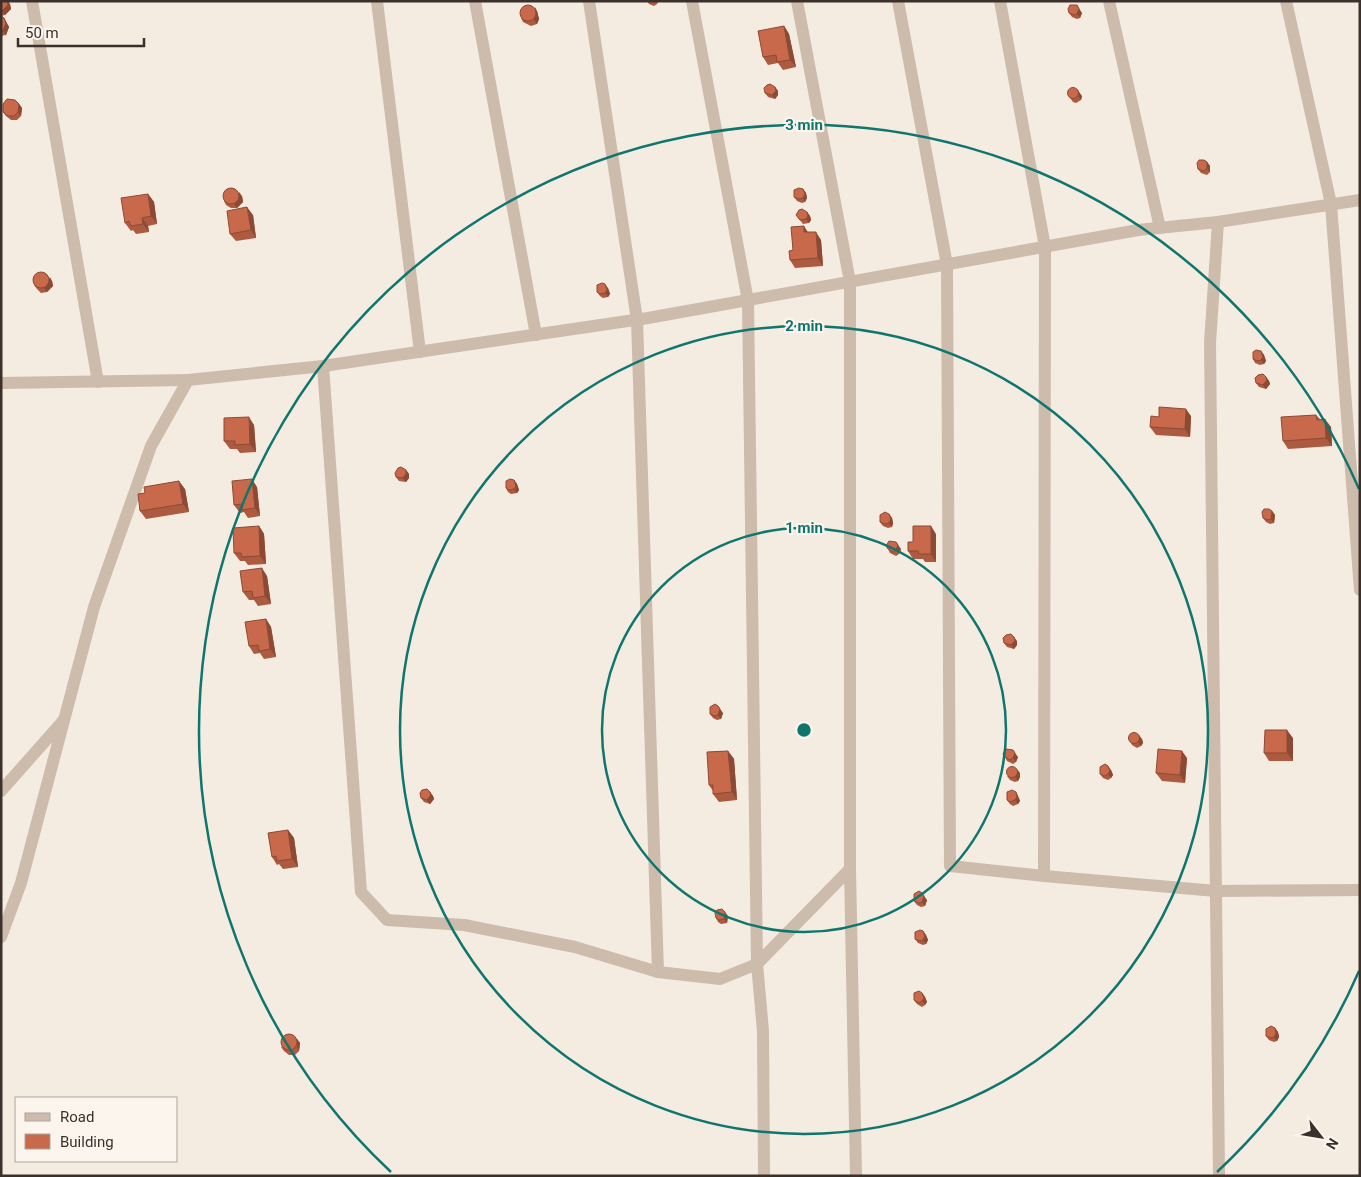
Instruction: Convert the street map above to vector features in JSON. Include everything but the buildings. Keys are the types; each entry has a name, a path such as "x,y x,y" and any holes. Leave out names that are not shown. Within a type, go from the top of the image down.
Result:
{"street":[{"path":"32,1 98,382"},
{"path":"377,1 420,352"},
{"path":"475,1 536,335"},
{"path":"590,1 637,320 658,972"},
{"path":"692,1 748,300 756,964 763,1030 764,1176"},
{"path":"798,1 850,282 850,869 856,1176"},
{"path":"898,1 947,265 950,866 1216,891 1360,890"},
{"path":"1000,1 1045,247 1044,876"},
{"path":"1109,1 1160,228"},
{"path":"1286,1 1331,204 1360,590"},
{"path":"1,383 188,380 323,366 637,320 1045,247 1160,228 1218,222 1360,200"},
{"path":"1218,222 1210,343 1220,1176"},
{"path":"323,366 361,892 388,920 464,925 575,948 658,972 720,979 756,964 850,869"},
{"path":"1,937 21,882 94,607 151,446 188,380"},
{"path":"1,791 65,719"}]}
